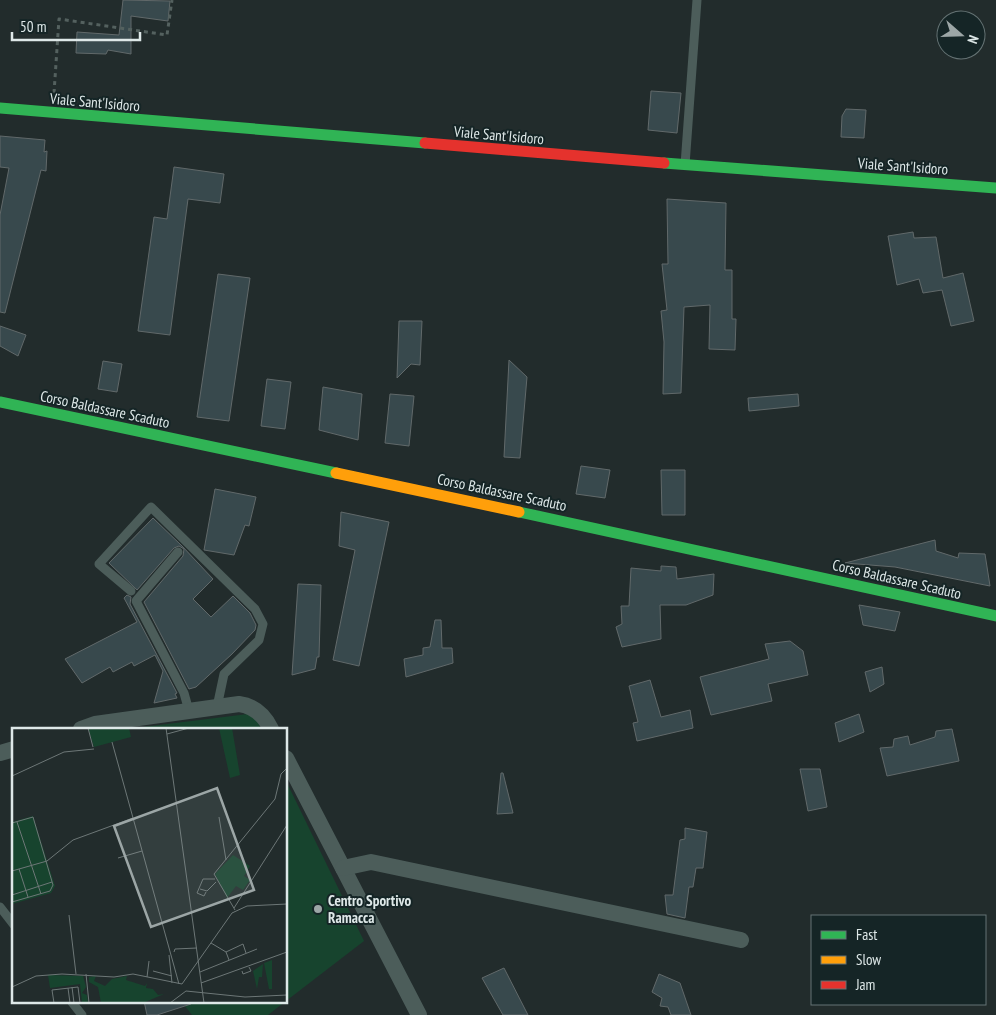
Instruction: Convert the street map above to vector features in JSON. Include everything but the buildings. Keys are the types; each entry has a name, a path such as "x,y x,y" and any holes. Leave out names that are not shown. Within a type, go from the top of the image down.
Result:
{"street":[{"name":"Viale Sant'Isidoro","path":"0,108 685,166 996,188"},
{"name":"Corso Baldassare Scaduto","path":"0,402 629,534 996,616"},
{"path":"84,728 95,724 239,704 249,705 261,714 270,728"},
{"path":"288,762 419,1015"},
{"path":"343,868 371,862 741,940"}],"lane":[{"path":"685,166 697,0"},
{"path":"130,587 100,564 151,506 255,609 263,624 259,640 224,674 217,707"},
{"path":"178,552 136,601 184,693 189,711"},
{"path":"0,907 12,922"},
{"path":"72,1002 82,1015"}],"path":[{"path":"53,113 59,19 167,35 172,0"}],"green space":[{"path":"248,714 257,720 261,728 135,728"},
{"name":"Centro Sportivo Ramacca","path":"288,785 364,941 288,999"},
{"path":"182,1002 285,1002 268,1015 192,1015"}],"traffic: fast":[{"path":"0,108 425,143"},
{"path":"664,163 996,188"},
{"path":"0,402 336,473"},
{"path":"519,512 996,616"}],"traffic: slow":[{"path":"336,473 519,512"}],"traffic: jam":[{"path":"425,143 664,163"}],"place":[{"name":"Centro Sportivo Ramacca","path":"318,909"}]}
